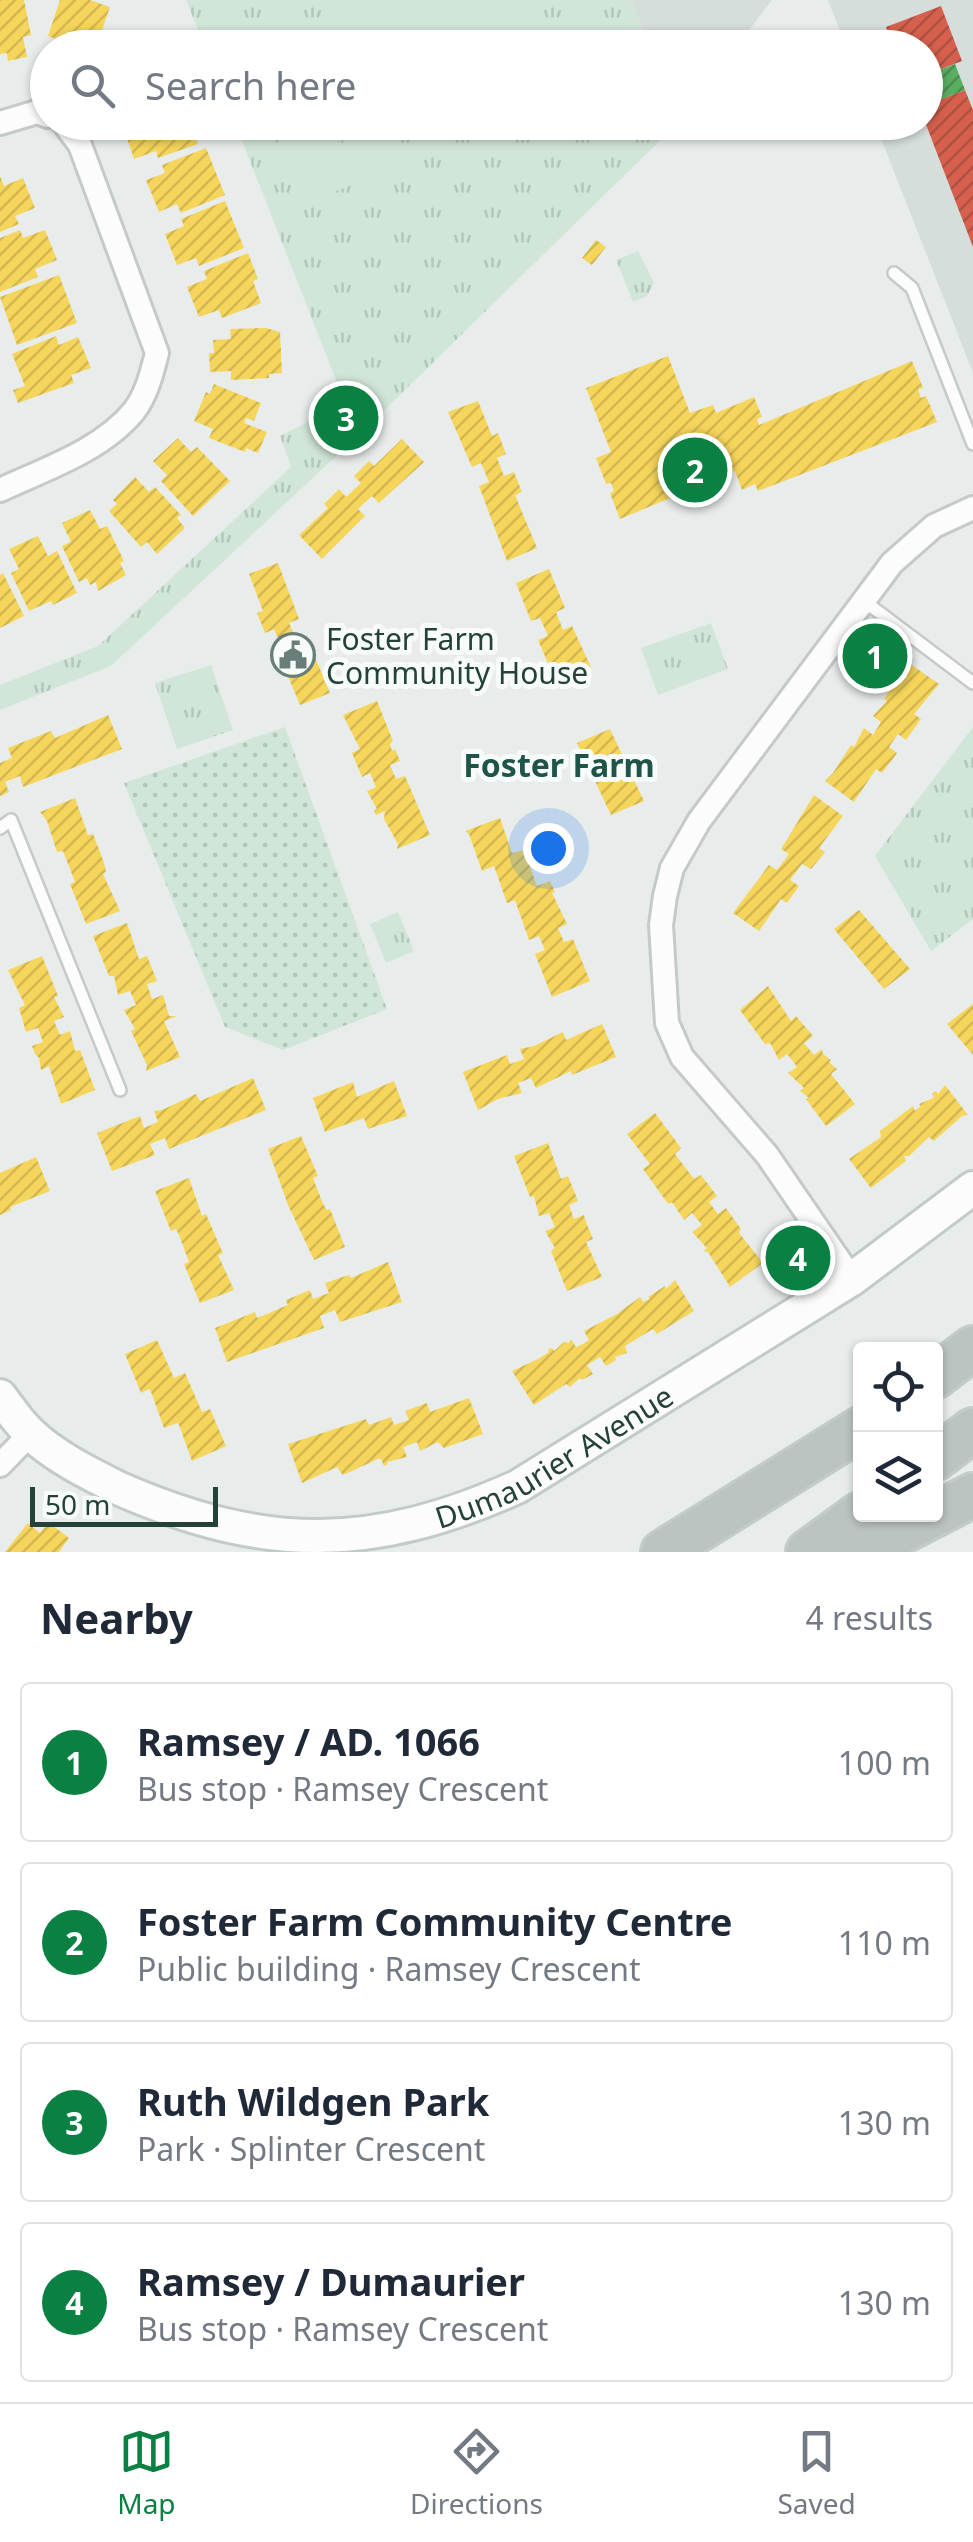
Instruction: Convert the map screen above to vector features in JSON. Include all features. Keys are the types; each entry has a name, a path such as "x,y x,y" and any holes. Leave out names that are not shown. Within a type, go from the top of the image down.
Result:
{"highway":[{"path":"943,1453 973,1430"},
{"path":"663,1552 855,1432"},
{"path":"863,1552 973,1495"},
{"path":"808,1552 853,1519"}],"street":[{"path":"0,123 30,114"},
{"path":"0,490 103,438 135,410 151,380 157,352 77,140"},
{"path":"852,1280 767,1155 682,1057 667,1023 660,925 672,868 699,820 892,564 934,526 973,508"},
{"name":"Dumaurier Avenue","path":"0,1396 30,1434 86,1472 160,1510 213,1529 274,1540 330,1540 391,1532 458,1513 517,1486 852,1280 973,1188"},
{"path":"0,1465 30,1434"}],"lane":[{"path":"894,272 912,288 973,444"},
{"path":"864,602 973,683"},
{"path":"0,828 11,820 120,1090"}],"shaded area":[{"path":"631,0 772,0 749,30 642,30"},
{"path":"828,0 973,0 973,373 882,140 943,140 943,30 839,30"}],"green space":[{"path":"186,0 631,0 642,30 198,30"},
{"path":"343,0 533,0 544,30 368,30"},
{"path":"242,140 661,140 360,434 111,666 0,710 0,685 98,646 291,467 280,436 345,403"},
{"path":"278,140 338,140 355,184 303,204"},
{"path":"343,140 400,140 409,162 360,182"},
{"path":"638,251 654,283 647,296 633,302 616,260"},
{"path":"711,623 728,669 658,695 641,648"},
{"path":"211,665 233,730 177,749 155,683"},
{"path":"285,727 387,1009 283,1050 225,1027 124,783"},
{"path":"973,727 973,919 931,951 875,856"},
{"path":"398,912 414,951 386,963 370,924"}],"building: Homes":[{"path":"0,0 24,0 30,30 30,35 23,37 27,57 8,61 7,53 0,54"},
{"path":"60,0 90,0 110,7 102,30 50,30"},
{"path":"128,140 197,140 198,144 158,158 156,151 134,159"},
{"path":"206,148 225,195 181,213 177,204 159,212 146,180 165,173 162,165"},
{"path":"0,176 4,186 23,178 35,208 15,216 19,224 0,232"},
{"path":"225,201 244,248 199,266 196,258 177,265 165,234 184,226 181,219"},
{"path":"20,230 23,238 45,230 57,260 35,269 38,277 0,292 0,238"},
{"path":"596,240 606,247 592,265 582,258"},
{"path":"248,253 258,279 253,281 261,303 222,318 219,310 199,317 187,287 207,279 204,271"},
{"path":"59,275 77,323 17,345 0,297"},
{"path":"266,328 280,332 282,373 269,374 269,378 231,380 231,371 210,372 213,340 231,339 230,329"},
{"path":"56,336 59,345 78,337 91,368 71,375 74,383 18,403 13,390 25,386 12,354"},
{"path":"668,356 690,413 713,405 716,413 754,397 762,417 757,419 759,425 912,361 923,388 918,389 921,398 926,396 937,422 758,491 755,484 742,490 735,471 620,519 610,493 614,491 611,483 606,484 596,458 611,452 586,388"},
{"path":"214,384 261,403 254,421 246,418 244,423 267,432 258,453 209,438 213,429 194,421 206,392 210,394"},
{"path":"478,401 492,436 498,433 506,454 497,458 504,476 514,472 522,492 515,495 537,548 507,561 479,486 489,482 481,463 472,467 448,412"},
{"path":"178,438 191,452 197,447 230,481 193,516 161,481 167,475 153,461"},
{"path":"402,439 424,462 379,503 372,496 358,509 365,516 322,559 299,535 328,508 324,504 339,489 346,497 361,483 354,476 369,461 374,466"},
{"path":"135,477 149,492 155,487 181,515 177,518 185,528 157,554 147,542 141,547 109,511 117,504 113,500"},
{"path":"90,510 100,529 107,526 124,561 120,563 126,575 98,591 96,582 90,585 87,578 79,582 62,546 71,542 62,523"},
{"path":"38,536 48,556 57,551 77,593 29,611 11,573 19,569 9,549"},
{"path":"278,563 299,619 289,623 294,634 279,641 274,629 265,633 257,613 263,611 249,574"},
{"path":"549,569 565,608 556,612 563,630 572,626 591,667 552,683 547,672 551,670 538,640 548,636 540,618 531,621 516,583"},
{"path":"3,573 24,616 0,628 0,575"},
{"path":"315,657 330,693 300,705 285,669"},
{"path":"909,663 939,684 914,714 921,719 906,740 898,734 889,747 897,753 895,756 882,773 876,769 854,802 825,781 851,745 854,747 864,728 873,735 881,722 873,716 887,701 884,699"},
{"path":"377,701 393,741 392,751 395,749 400,761 390,765 396,779 405,776 430,835 397,849 384,819 385,811 376,815 374,811 377,809 367,791 376,787 370,773 362,777 352,753 360,749 343,715"},
{"path":"108,715 122,749 23,787 20,776 5,782 9,792 0,796 0,763 12,758 8,748 51,731 55,738"},
{"path":"610,729 644,801 611,815 577,743"},
{"path":"814,795 843,816 819,848 825,852 811,869 802,864 790,880 799,886 787,903 781,899 759,931 733,913 769,865 777,870 789,854 781,849"},
{"path":"75,798 88,835 93,834 97,844 106,872 103,874 120,911 86,924 70,884 75,882 63,851 57,852 40,812"},
{"path":"500,818 512,853 524,850 537,886 550,881 567,924 558,928 564,942 573,939 590,981 552,997 535,954 545,950 539,936 529,940 515,900 507,903 494,866 482,871 465,831"},
{"path":"859,910 910,969 884,989 834,929"},
{"path":"127,923 139,959 147,956 157,981 147,984 152,999 163,995 169,1016 177,1016 164,1021 180,1057 146,1071 147,1065 131,1031 135,1029 124,1010 136,1005 130,991 118,995 114,976 109,976 93,936"},
{"path":"42,956 64,1017 54,1021 60,1035 70,1031 75,1051 80,1050 95,1090 61,1104 49,1066 41,1070 32,1046 43,1042 38,1028 26,1032 19,1008 25,1005 8,970"},
{"path":"768,986 791,1021 796,1016 813,1036 804,1043 814,1055 822,1049 831,1060 837,1069 831,1074 855,1104 826,1126 806,1099 809,1098 800,1091 804,1088 788,1073 797,1067 792,1060 787,1054 779,1060 770,1043 765,1044 740,1010"},
{"path":"973,1004 973,1055 947,1024"},
{"path":"602,1024 616,1057 572,1075 571,1071 536,1088 531,1078 518,1083 522,1093 498,1099 478,1110 463,1072 507,1055 510,1064 524,1059 520,1049 563,1032 566,1040"},
{"path":"253,1078 266,1110 169,1149 165,1138 150,1144 155,1155 112,1171 97,1133 140,1116 144,1128 158,1122 154,1111 196,1094 200,1101"},
{"path":"394,1081 407,1116 368,1129 364,1118 325,1132 313,1098 353,1082 357,1097"},
{"path":"945,1085 968,1115 934,1141 929,1137 871,1188 849,1159 881,1137 880,1131 913,1106 915,1111"},
{"path":"655,1113 681,1148 675,1154 694,1179 701,1175 717,1196 709,1202 718,1214 726,1208 741,1229 739,1233 763,1263 730,1287 708,1252 703,1251 707,1248 692,1232 702,1225 692,1213 684,1220 672,1202 666,1201 643,1169 650,1164 627,1134"},
{"path":"301,1136 318,1176 313,1178 323,1204 330,1209 345,1247 314,1260 268,1149"},
{"path":"548,1143 561,1179 568,1176 578,1201 569,1205 574,1219 584,1215 593,1239 586,1242 602,1277 567,1291 551,1251 555,1248 545,1231 555,1227 549,1213 539,1216 534,1196 530,1197 514,1156"},
{"path":"36,1157 50,1191 0,1215 0,1173"},
{"path":"189,1178 202,1216 206,1214 223,1253 218,1255 234,1290 200,1303 184,1264 189,1262 179,1235 176,1229 171,1231 155,1191"},
{"path":"388,1262 402,1302 340,1322 335,1310 320,1316 324,1328 227,1362 215,1328 255,1312 257,1318 310,1290 313,1299 329,1293 325,1283 349,1275 351,1278"},
{"path":"675,1280 694,1311 657,1334 653,1329 625,1346 627,1353 606,1366 600,1357 587,1365 593,1374 570,1387 566,1384 534,1405 512,1371 571,1339 576,1347 583,1344 589,1340 584,1331 640,1297 643,1302 650,1299"},
{"path":"157,1340 174,1378 185,1373 202,1412 210,1409 226,1446 192,1461 179,1425 164,1428 151,1392 149,1389 141,1393 125,1354"},
{"path":"469,1398 483,1434 444,1448 438,1442 420,1451 417,1442 403,1447 407,1457 384,1466 378,1459 343,1475 337,1467 302,1483 288,1444 366,1419 369,1425 391,1417 394,1425 409,1420 405,1411 427,1403 430,1412"},
{"path":"48,1522 69,1538 59,1552 5,1552 28,1523 40,1533"}],"building: Shops":[{"path":"941,6 962,61 943,68 943,30 886,27"},
{"path":"965,90 973,110 973,247 932,140 943,140 943,98"}],"building: Public":[{"path":"955,64 965,90 943,98 943,69"},
{"name":"Foster Farm Community House","path":"294,634 297,641 306,638 313,658 280,671 272,651 282,648 279,641"}],"place":[{"name":"Ruth Wildgen Park","path":"346,418"},
{"name":"Foster Farm Community Centre","path":"695,470"},
{"name":"Foster Farm Community House","path":"293,655"},
{"name":"Ramsey / AD. 1066","path":"875,656"},
{"name":"Ramsey / Dumaurier","path":"798,1258"}],"district":[{"name":"Foster Farm","path":"559,764"}]}
